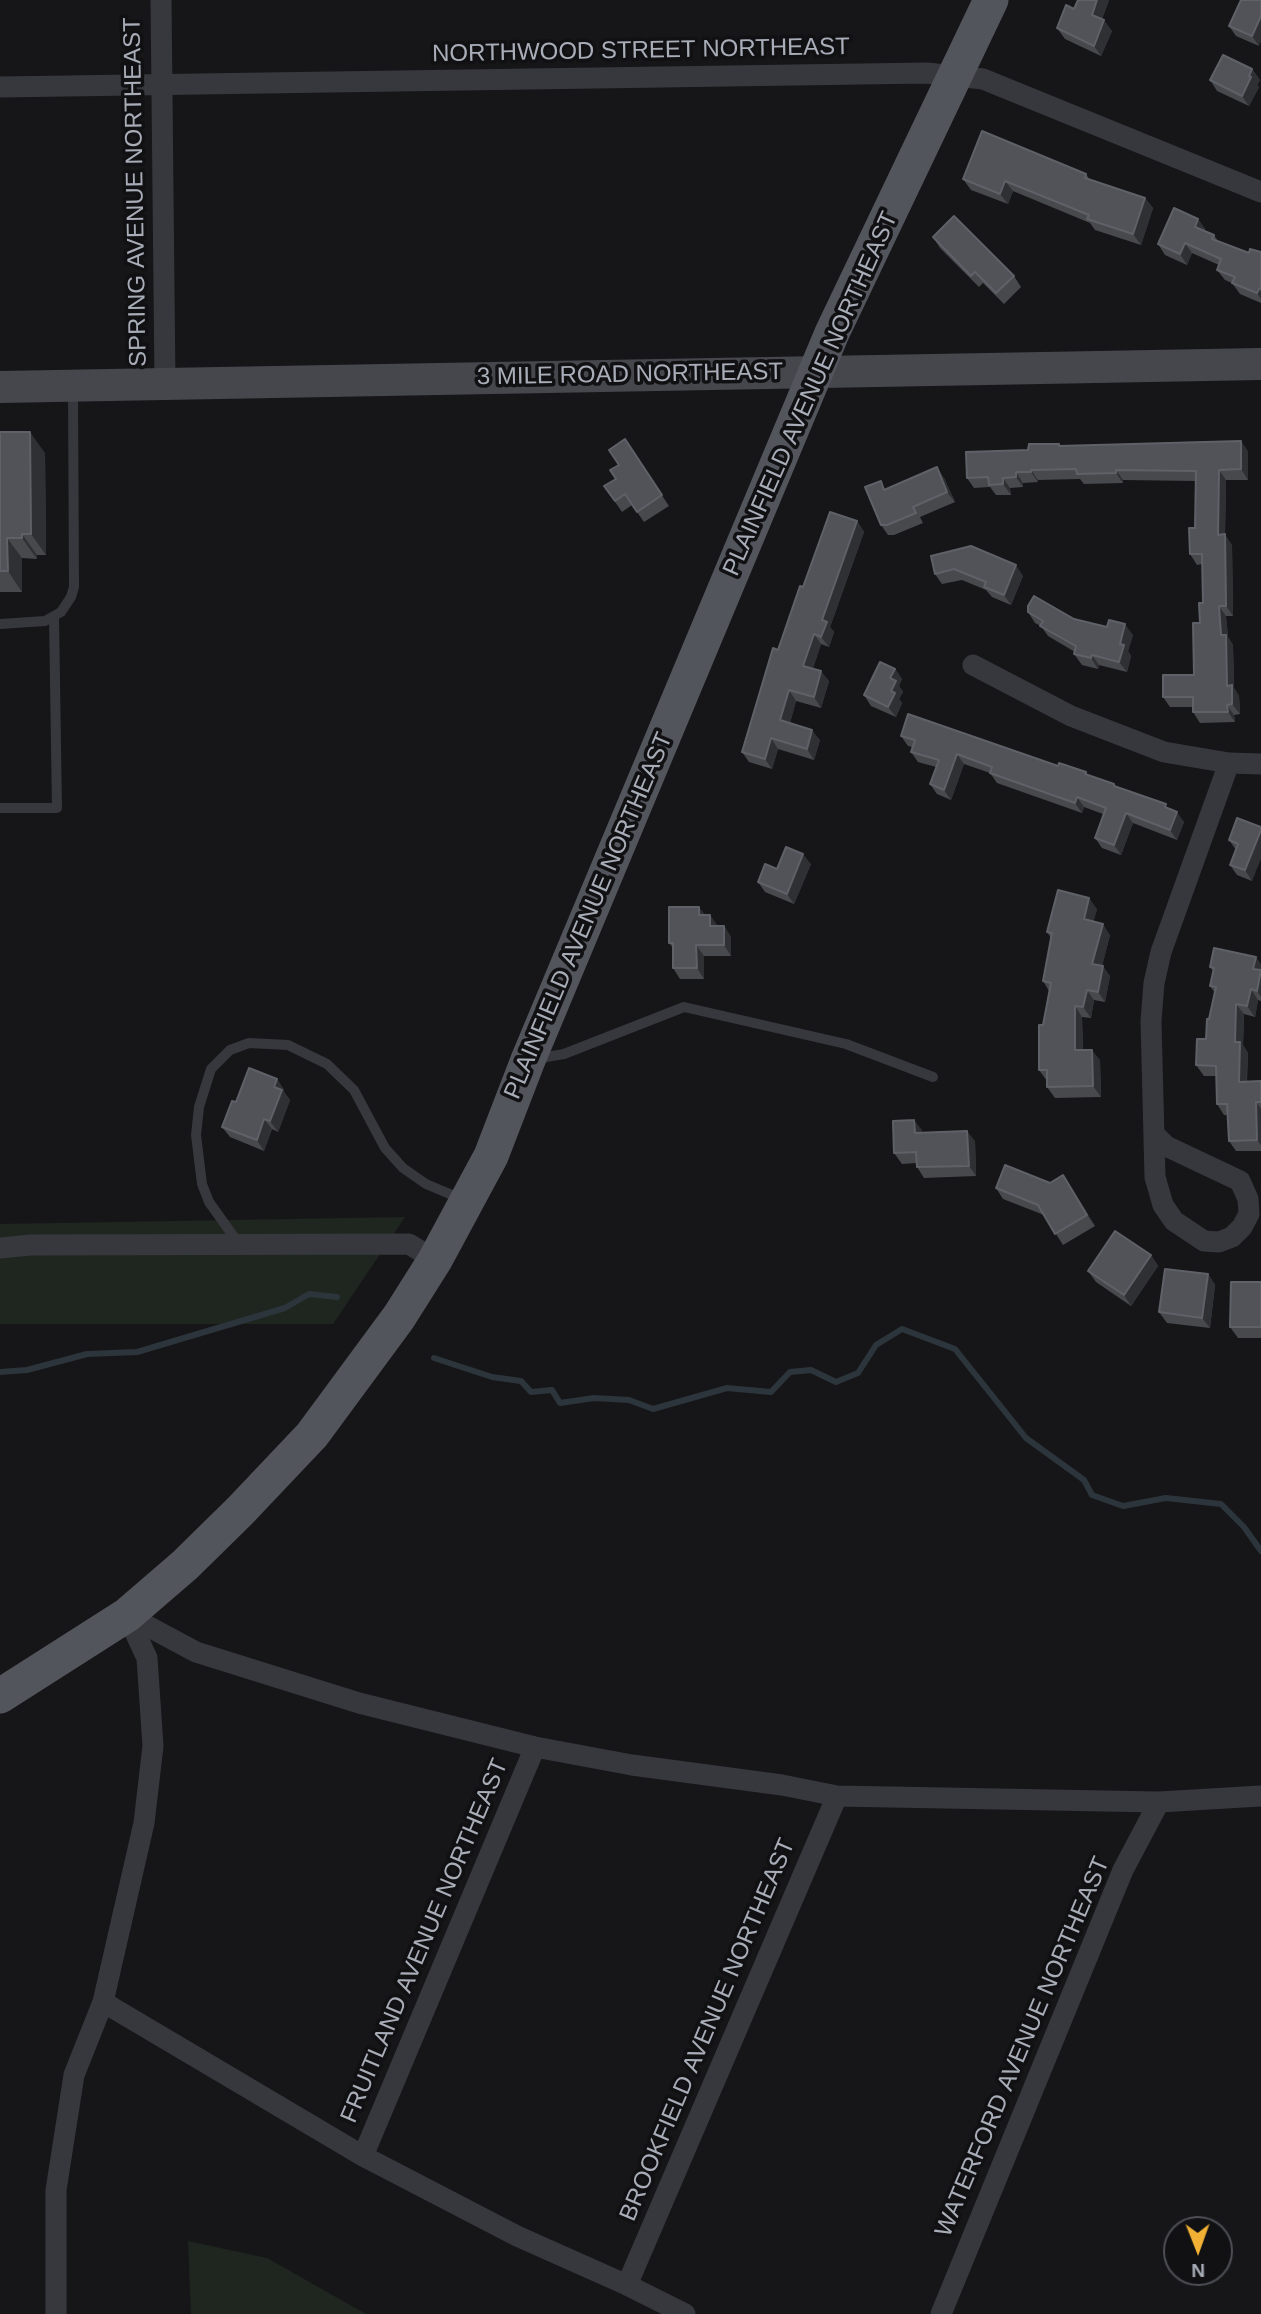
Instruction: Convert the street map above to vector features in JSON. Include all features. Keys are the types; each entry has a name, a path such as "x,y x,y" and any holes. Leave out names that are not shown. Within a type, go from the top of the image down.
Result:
{"main road":[{"name":"PLAINFIELD AVENUE NORTHEAST","path":"0,1696 127,1615 185,1566 312,1435 399,1317 435,1259 491,1156 528,1060 818,372 832,333 991,0"},
{"name":"3 MILE ROAD NORTHEAST","path":"0,387 1261,364"}],"street":[{"name":"SPRING AVENUE NORTHEAST","path":"161,0 165,384"},
{"name":"NORTHWOOD STREET NORTHEAST","path":"0,87 926,73 983,79 1261,192"},
{"path":"973,665 1071,716 1164,752 1229,763 1261,764"},
{"path":"1154,1134 1166,1146 1240,1181 1248,1199 1249,1214 1232,1237 1219,1242 1204,1241 1174,1221 1163,1205 1155,1177 1151,1021 1154,983 1161,952 1229,763"},
{"path":"0,1248 30,1245 409,1244 435,1259"},
{"path":"127,1615 196,1652 359,1703 535,1747 632,1765 782,1785 838,1796 1159,1802 1261,1796"},
{"path":"55,2314 58,2177 74,2075 103,2001 144,1823 153,1746 147,1658 127,1615"},
{"name":"FRUITLAND AVENUE NORTHEAST","path":"363,2156 535,1747"},
{"name":"BROOKFIELD AVENUE NORTHEAST","path":"627,2286 838,1796"},
{"name":"WATERFORD AVENUE NORTHEAST","path":"941,2314 1124,1870 1159,1802"},
{"path":"103,2001 363,2156 517,2236 685,2314"}],"lane":[{"path":"0,624 35,623 54,617 67,605 74,587 73,386"},
{"path":"0,808 57,808 54,617"},
{"path":"528,1060 564,1054 684,1007 846,1044 933,1077"},
{"path":"239,1244 209,1202 202,1184 196,1135 199,1107 211,1069 230,1050 249,1043 288,1045 327,1064 354,1090 385,1148 402,1168 426,1184 467,1202"}],"shaded area":[{"path":"405,1217 333,1324 0,1324 0,1224"},
{"path":"188,2241 267,2258 366,2314 191,2314"}],"building":[{"path":"1078,0 1097,0 1092,15 1104,20 1094,46 1057,28 1066,5 1074,9"},
{"path":"1241,0 1261,0 1261,16 1252,36 1229,26"},
{"path":"1223,55 1252,69 1242,96 1210,80"},
{"path":"982,131 1086,174 1085,178 1145,198 1133,234 1087,219 1089,215 1005,181 1000,194 963,179"},
{"path":"1174,208 1198,219 1195,227 1214,235 1212,239 1249,253 1250,249 1261,252 1261,288 1257,293 1232,283 1235,277 1217,270 1221,259 1185,243 1180,254 1158,244"},
{"path":"954,216 1014,276 996,293 975,272 971,276 933,237"},
{"path":"0,432 30,432 31,534 22,534 22,538 7,538 8,571 0,571"},
{"path":"625,439 662,495 637,512 625,494 615,501 604,486 616,479 610,470 619,465 609,450"},
{"path":"1241,441 1241,469 1219,470 1218,535 1225,534 1226,606 1219,606 1221,635 1226,635 1227,686 1232,685 1232,704 1227,705 1228,712 1193,712 1193,697 1163,697 1163,675 1194,675 1193,623 1200,623 1199,603 1203,603 1202,554 1190,554 1189,528 1195,528 1196,471 1116,470 1116,473 1077,474 1076,469 1031,470 1016,472 1016,477 1003,478 1003,484 989,485 988,477 967,478 966,452 1028,450 1029,444 1059,446"},
{"path":"937,467 947,492 913,507 916,513 881,525 865,487 881,481 884,490"},
{"path":"830,512 857,521 822,620 827,622 821,637 814,634 803,666 821,671 814,697 789,690 780,720 812,730 807,749 771,738 765,759 742,752 773,648 778,650"},
{"path":"971,546 1016,565 1004,595 984,587 986,582 954,569 935,574 931,556"},
{"path":"1034,596 1074,619 1107,627 1109,620 1125,624 1120,644 1124,645 1119,662 1092,655 1091,658 1074,654 1076,646 1040,626 1043,621 1028,612 1028,606"},
{"path":"880,662 895,669 890,678 896,681 891,691 895,693 888,707 864,695"},
{"path":"908,714 1058,766 1059,763 1086,772 1085,774 1114,786 1166,804 1165,807 1177,812 1170,830 1126,813 1114,845 1095,838 1106,808 1077,797 1075,803 990,773 992,767 957,754 944,790 930,784 939,760 911,752 915,740 901,736"},
{"path":"1237,818 1261,827 1245,870 1230,865 1238,844 1229,840"},
{"path":"786,847 803,854 787,894 758,882 765,864 777,869"},
{"path":"1058,890 1089,898 1084,919 1103,924 1092,964 1103,966 1098,992 1087,990 1083,1007 1075,1006 1075,1050 1092,1050 1093,1086 1047,1087 1047,1070 1039,1070 1039,1025 1043,1025 1051,983 1043,981 1052,933 1047,932"},
{"path":"669,907 699,907 699,915 710,915 710,926 724,926 724,945 696,945 697,968 673,968 673,943 669,943"},
{"path":"1214,948 1256,957 1253,969 1261,970 1257,991 1251,989 1247,1006 1236,1004 1235,1042 1240,1042 1239,1082 1261,1081 1261,1102 1256,1102 1257,1140 1229,1141 1227,1104 1217,1104 1216,1066 1196,1065 1197,1039 1206,1039 1207,1019 1216,987 1210,986"},
{"path":"249,1068 277,1079 274,1087 282,1090 270,1121 264,1119 257,1140 222,1127 232,1101 236,1102"},
{"path":"914,1120 915,1133 967,1131 969,1166 917,1167 916,1152 894,1153 893,1121"},
{"path":"1005,1165 1050,1183 1063,1175 1087,1215 1055,1234 1038,1205 996,1188"},
{"path":"1115,1231 1151,1255 1124,1295 1088,1271"},
{"path":"1165,1269 1208,1274 1202,1318 1159,1312"},
{"path":"1231,1282 1261,1282 1261,1327 1230,1327"}],"waterway":[{"path":"0,1372 27,1370 87,1354 137,1352 285,1308 309,1294 337,1297"},
{"path":"434,1358 492,1377 521,1381 531,1392 552,1390 560,1403 594,1398 629,1400 653,1409 727,1388 771,1392 790,1372 811,1370 836,1382 858,1373 876,1345 902,1329 955,1349 1026,1438 1084,1480 1092,1495 1123,1506 1166,1498 1221,1504 1244,1527 1261,1551"}]}
